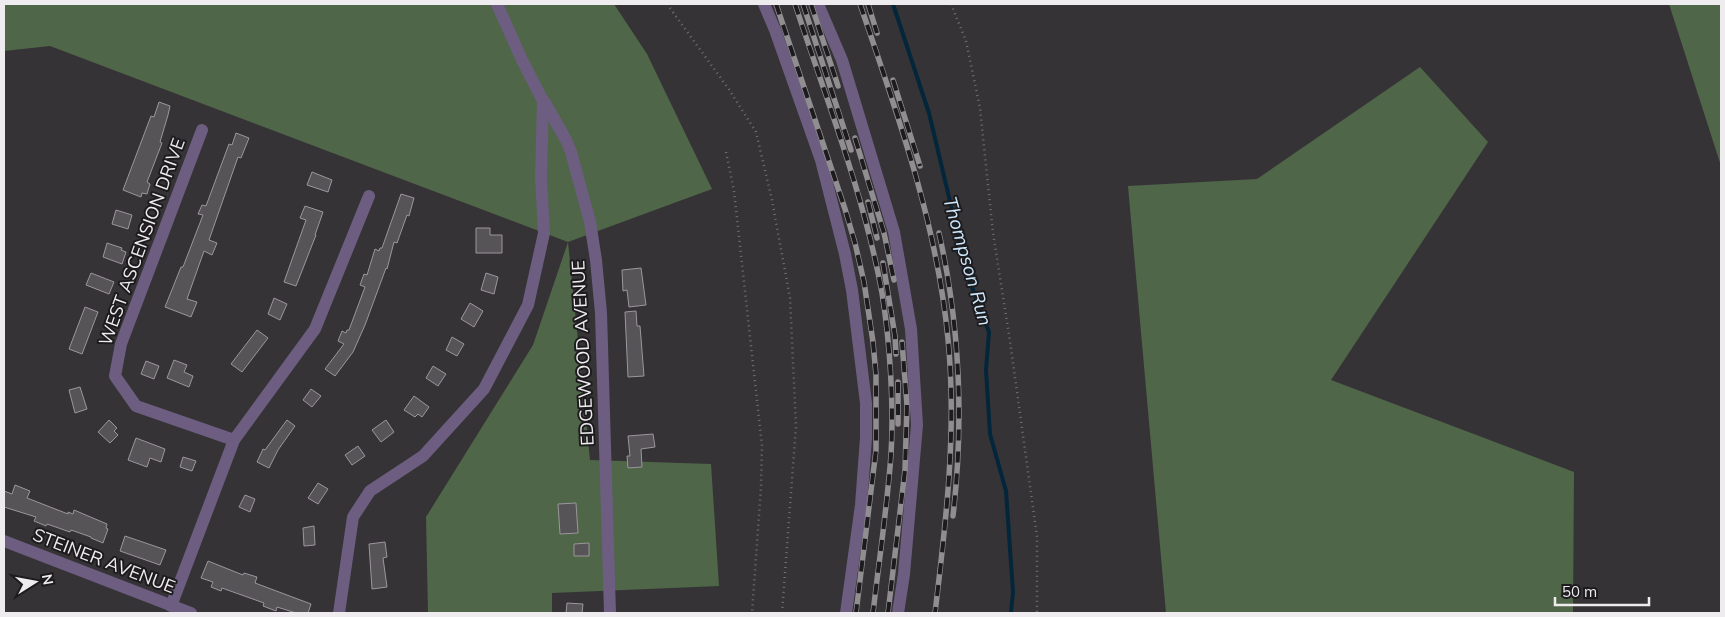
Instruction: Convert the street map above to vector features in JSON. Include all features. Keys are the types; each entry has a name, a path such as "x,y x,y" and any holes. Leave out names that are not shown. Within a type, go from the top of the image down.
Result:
{"street":[{"name":"EDGEWOOD AVENUE","path":"497,4 522,60 566,140 590,222 601,313 610,613"},
{"path":"764,4 775,30 820,160 845,254 853,300 866,403 866,438 861,505 846,613"},
{"path":"818,4 842,60 894,232 911,329 917,425 904,574 898,613"},
{"path":"339,613 353,517 370,491 423,456 484,389 528,305 544,233 541,178 544,101"},
{"name":"WEST ASCENSION DRIVE","path":"202,130 121,344 115,376 136,406 234,440"},
{"path":"171,606 234,440 315,329 369,196"},
{"name":"STEINER AVENUE","path":"4,540 191,613"}],"path":[{"path":"667,4 728,88 756,132 772,200 790,298 796,426 782,613"},
{"path":"951,4 966,41 980,108 993,233 1037,537 1038,613"},
{"path":"726,152 734,191 762,446 752,613"}],"green space":[{"path":"4,4 614,4 647,54 712,189 568,242 50,46 4,51"},
{"path":"1669,4 1721,4 1721,166"},
{"path":"1420,67 1488,142 1331,380 1574,472 1573,613 1166,613 1128,186 1257,179"},
{"path":"568,242 590,460 711,464 719,586 552,593 552,613 428,613 426,517 533,345"}],"building":[{"path":"159,102 170,106 160,142 162,143 147,182 150,184 147,194 142,193 141,197 123,190 151,116 154,117"},
{"path":"236,133 249,138 241,158 238,157 209,240 217,243 212,255 204,251 187,299 197,302 191,317 165,307 203,215 198,214 202,205 206,206 229,144 232,145"},
{"path":"312,172 332,180 328,192 307,185"},
{"path":"401,194 414,198 409,216 407,215 397,243 394,242 387,269 353,352 335,376 325,369 344,344 338,341 342,331 346,333 349,330 365,287 360,285 364,274 367,275 375,249 379,251 382,248"},
{"path":"305,206 323,212 296,286 284,282 306,220 300,218"},
{"path":"116,210 132,215 128,229 112,224"},
{"path":"476,228 490,228 490,235 502,235 502,253 476,253"},
{"path":"107,243 122,248 121,250 126,252 122,264 103,257"},
{"path":"641,268 646,305 629,307 627,290 623,291 622,270"},
{"path":"91,273 114,282 109,294 86,285"},
{"path":"486,273 498,277 494,294 481,290"},
{"path":"274,298 287,304 280,320 268,314"},
{"path":"470,303 483,311 474,327 461,319"},
{"path":"85,307 98,312 82,354 69,349"},
{"path":"636,311 637,326 640,326 644,376 628,377 625,312"},
{"path":"257,330 268,338 242,372 231,364"},
{"path":"452,337 464,344 457,356 446,350"},
{"path":"174,360 187,365 184,372 193,376 189,387 167,378"},
{"path":"146,361 159,366 154,379 141,374"},
{"path":"433,366 446,374 438,386 426,378"},
{"path":"80,387 87,409 75,413 69,390"},
{"path":"311,389 321,396 312,407 303,400"},
{"path":"414,396 429,407 422,417 418,414 415,417 404,410"},
{"path":"109,420 117,428 114,431 118,435 110,443 98,432"},
{"path":"287,420 295,426 278,450 269,468 257,462 263,449 265,450"},
{"path":"386,420 394,432 381,442 372,430"},
{"path":"653,434 655,447 641,449 642,467 628,468 627,456 630,456 628,436"},
{"path":"136,438 165,449 161,462 150,458 147,467 128,460"},
{"path":"358,446 365,456 352,465 345,455"},
{"path":"183,457 196,461 192,471 180,467"},
{"path":"318,483 328,489 318,504 308,498"},
{"path":"15,485 30,491 27,498 68,514 68,512 73,514 74,510 107,524 106,528 108,529 103,543 71,530 70,532 47,524 46,526 34,521 36,517 4,507 4,491 12,494"},
{"path":"245,495 255,499 250,512 239,507"},
{"path":"576,503 578,533 560,534 558,504"},
{"path":"314,526 315,545 304,546 303,528"},
{"path":"125,536 166,550 160,565 120,551"},
{"path":"385,542 387,557 383,558 387,587 372,589 369,544"},
{"path":"589,543 589,556 574,556 574,544"},
{"path":"208,561 243,575 244,573 257,577 255,583 311,604 308,613 296,613 277,607 276,611 263,606 264,603 222,588 221,591 211,587 213,582 201,578"},
{"path":"567,603 583,604 582,613 566,613"}],"waterway":[{"name":"Thompson Run","path":"893,4 929,113 968,277 989,332 986,370 990,434 1006,491 1013,592 1011,613"}],"railway":[{"path":"776,4 855,243 864,282 873,342 876,375 876,450 856,613"},
{"path":"795,4 855,183 874,256 885,312 891,374 892,436 873,613"},
{"path":"803,4 851,150"},
{"path":"811,4 838,86"},
{"path":"860,4 914,169 935,253 943,296 950,373 951,442 943,545 935,613"},
{"path":"868,4 877,33"},
{"path":"893,80 920,166"},
{"path":"855,138 884,233 894,280"},
{"path":"868,202 877,238"},
{"path":"939,233 952,303 958,374 958,445 953,516"},
{"path":"883,263 895,336 896,354"},
{"path":"888,613 905,470 907,405 902,342"},
{"path":"898,382 898,424"}]}
